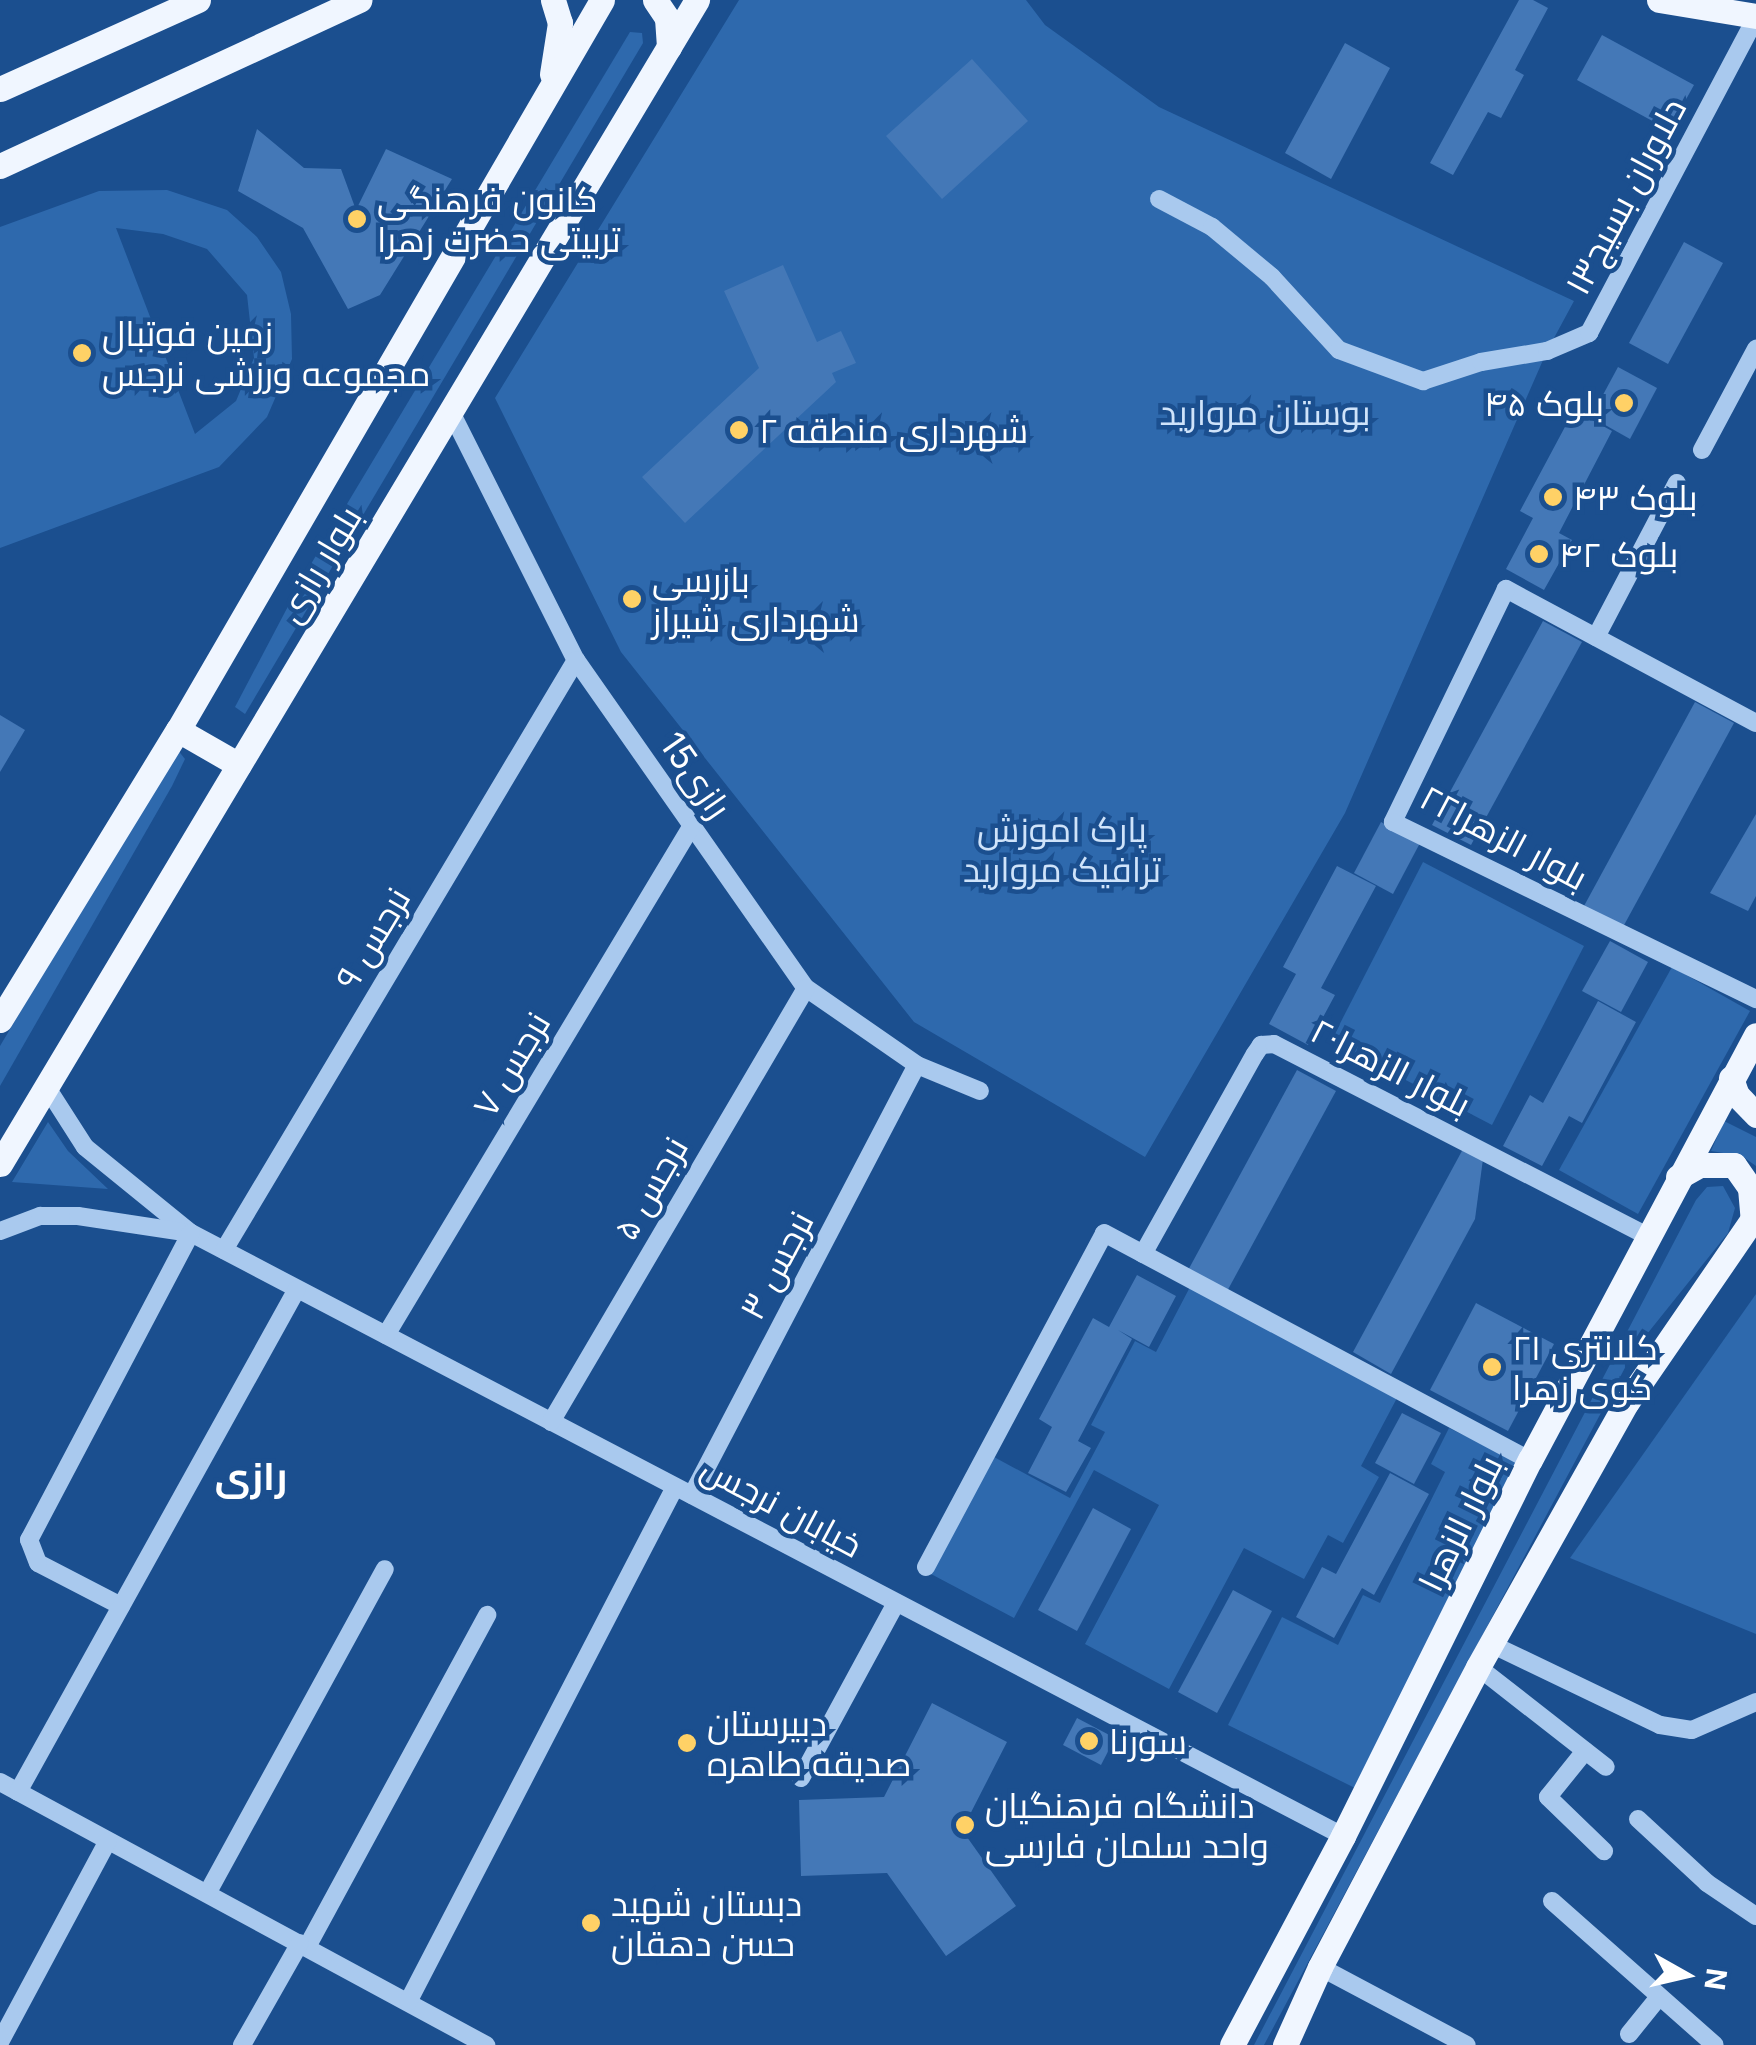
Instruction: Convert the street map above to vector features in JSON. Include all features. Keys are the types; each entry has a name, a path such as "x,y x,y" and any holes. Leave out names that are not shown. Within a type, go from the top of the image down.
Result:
{"main road":[{"path":"0,89 169,7 198,0"},
{"path":"0,166 360,0"},
{"path":"550,89 560,23 553,0"},
{"path":"655,0 667,18 669,48"},
{"name":"بلوار رازی","path":"0,1164 697,0"},
{"path":"1658,0 1756,17"},
{"name":"بلوار رازی","path":"0,1020 178,730 602,1"},
{"path":"178,730 239,766"},
{"name":"بلوار الزهرا","path":"1232,2045 1342,1836 1530,1460 1756,1035"},
{"path":"1730,1078 1737,1095 1756,1115"},
{"path":"1285,2045 1320,1966 1490,1644 1627,1402 1754,1217 1750,1188 1734,1165 1700,1165 1678,1177"}],"street":[{"name":"دلاوران بسیج۱۳","path":"1159,199 1212,226 1272,277 1339,350 1423,381 1481,362 1547,351 1589,333 1756,17"},
{"path":"1702,450 1756,348"},
{"name":"15رازی","path":"451,412 576,660 806,988 916,1065 980,1092"},
{"path":"1677,483 1596,637 1756,724"},
{"name":"بلوار الزهرا۲۲","path":"1596,637 1506,589 1392,822 1756,998"},
{"name":"نرجس ۹","path":"224,1250 576,660"},
{"name":"نرجس ۷","path":"386,1335 691,827"},
{"name":"نرجس ۵","path":"551,1422 806,988"},
{"name":"بلوار الزهرا۲۰","path":"1144,1254 1255,1054 1261,1046 1274,1044 1648,1236"},
{"name":"نرجس ۳","path":"408,2002 545,1738 916,1065"},
{"path":"46,1086 86,1147 191,1233"},
{"path":"0,1231 40,1216 78,1216 191,1233"},
{"path":"120,1606 38,1564 30,1540 191,1233"},
{"name":"خیابان نرجس","path":"191,1233 1342,1836"},
{"path":"926,1567 1104,1233 1530,1460"},
{"path":"18,1792 297,1289"},
{"path":"208,1892 385,1569"},
{"path":"801,1778 896,1603"},
{"path":"242,2045 304,1945 487,1615"},
{"path":"1490,1644 1660,1724 1692,1730 1756,1702"},
{"path":"1478,1667 1606,1767"},
{"path":"1585,1751 1548,1797 1604,1851"},
{"path":"0,1782 486,2045"},
{"path":"1638,1818 1707,1883 1756,1916"},
{"path":"0,2042 108,1840"},
{"path":"1552,1901 1715,2045"},
{"path":"1320,1966 1467,2045"},
{"path":"1629,2034 1659,1996"}],"green space":[{"name":"بوستان مروارید","path":"739,0 1026,0 1045,25 1159,107 1574,301 1547,351 1345,813 1145,1157 914,1022 621,652 495,398"},
{"path":"630,32 642,33 643,43 245,714 235,707 305,574"},
{"path":"167,190 227,210 257,237 281,272 291,314 292,359 267,417 219,467 0,548 0,227 99,191","holes":["116,228 163,234 207,249 247,295 254,358 236,401 195,434"]},
{"path":"177,749 185,759 172,786 0,1086 0,1046"},
{"path":"1423,862 1584,946 1492,1125 1331,1041"},
{"path":"1672,967 1750,1011 1638,1214 1559,1170"},
{"path":"1724,1121 1756,1137 1756,1166 1742,1156 1711,1151"},
{"path":"48,1122 68,1151 108,1189 12,1182"},
{"path":"1723,1186 1735,1208 1728,1233 1635,1349 1264,2045 1254,2045 1696,1200 1707,1187"},
{"path":"1190,1287 1397,1398 1361,1466 1379,1477 1343,1543 1328,1535 1304,1579 1244,1548 1169,1689 1085,1644 1159,1505 1094,1470 1014,1618 931,1574 994,1457 1070,1498 1105,1432 1091,1425 1135,1341 1156,1352"},
{"path":"1756,1294 1756,1634 1570,1558"},
{"path":"1449,1428 1518,1462 1357,1789 1228,1725 1282,1617 1338,1645 1363,1595 1380,1603 1445,1472 1431,1464"}],"building":[{"path":"1519,0 1533,0 1548,8 1515,70 1524,75 1501,118 1488,112 1453,175 1430,163"},
{"path":"1602,35 1694,85 1669,130 1577,80"},
{"path":"1345,43 1390,68 1331,179 1285,153"},
{"path":"972,59 1028,121 942,199 886,136"},
{"name":"کانون فرهنگی تربیتی حضرت زهرا","path":"257,129 304,168 341,169 356,210 386,149 452,179 380,295 348,309 303,228 238,191"},
{"path":"1684,242 1723,263 1668,364 1629,343"},
{"name":"شهرداری منطقه ۲","path":"783,265 817,342 841,331 856,363 832,373 836,382 685,523 642,477 759,368 724,291"},
{"name":"بلوک ۴۵","path":"1618,367 1657,388 1630,439 1591,417"},
{"path":"1574,410 1612,431 1559,533 1572,540 1544,590 1506,569 1533,518 1520,511"},
{"path":"1543,621 1582,642 1471,845 1432,825"},
{"path":"1695,702 1734,723 1623,927 1584,906"},
{"path":"0,715 25,730 0,772"},
{"path":"1756,814 1756,896 1748,911 1710,893"},
{"path":"1381,822 1420,843 1393,894 1354,873"},
{"path":"1337,866 1376,886 1321,988 1335,995 1308,1045 1269,1024 1296,974 1283,967"},
{"path":"1610,941 1648,962 1621,1012 1582,991"},
{"path":"1598,1001 1636,1022 1582,1123 1569,1116 1542,1166 1503,1146 1530,1095 1543,1103"},
{"path":"1297,1070 1336,1091 1225,1295 1186,1274"},
{"path":"1463,1149 1483,1159 1475,1219 1391,1374 1353,1352"},
{"path":"1137,1275 1176,1296 1149,1347 1118,1330 1132,1339 1078,1441 1091,1448 1066,1492 1028,1473 1052,1427 1039,1419 1093,1318 1109,1327"},
{"name":"کلانتری ۲۱ کوی زهرا","path":"1476,1303 1554,1344 1508,1431 1430,1390"},
{"path":"1402,1413 1441,1433 1414,1484 1375,1463"},
{"path":"1390,1473 1429,1494 1374,1595 1362,1588 1334,1638 1296,1617 1322,1567 1336,1574"},
{"path":"1093,1508 1131,1529 1077,1631 1038,1610"},
{"path":"1233,1590 1272,1611 1217,1713 1178,1692"},
{"path":"932,1703 1007,1742 962,1830 1016,1906 946,1956 887,1873 801,1876 799,1800 884,1797"},
{"name":"سورنا","path":"1077,1718 1115,1738 1101,1765 1063,1745"}],"place":[{"name":"کانون فرهنگی تربیتی حضرت زهرا","path":"357,219"},
{"name":"زمین فوتبال مجموعه ورزشی نرجس","path":"82,353"},
{"name":"بلوک ۴۵","path":"1624,403"},
{"name":"شهرداری منطقه ۲","path":"739,430"},
{"name":"بلوک ۴۳","path":"1553,497"},
{"name":"بلوک ۴۲","path":"1539,554"},
{"name":"بازرسی شهرداری شیراز","path":"632,599"},
{"name":"کلانتری ۲۱ کوی زهرا","path":"1492,1367"},
{"name":"سورنا","path":"1089,1741"},
{"name":"دبیرستان صدیقه طاهره","path":"687,1743"},
{"name":"دانشگاه فرهنگیان واحد سلمان فارسی","path":"965,1825"},
{"name":"دبستان شهید حسن دهقان","path":"591,1923"}],"district":[{"name":"رازی","path":"251,1477"}],"park label":[{"name":"پارک اموزش ترافیک مروارید","path":"1062,849"}]}
